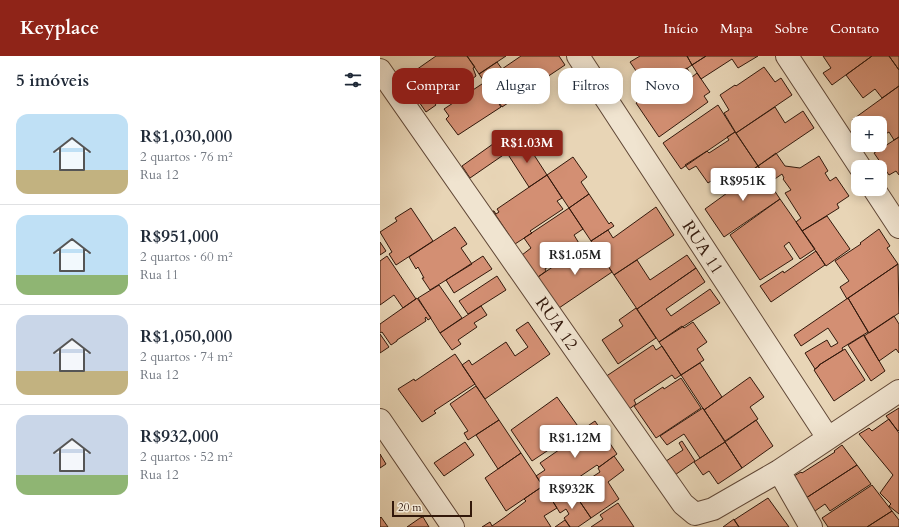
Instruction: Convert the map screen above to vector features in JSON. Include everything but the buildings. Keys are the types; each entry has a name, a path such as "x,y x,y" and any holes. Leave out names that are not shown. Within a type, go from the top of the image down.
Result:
{"street":[{"name":"RUA 11","path":"578,56 828,438"},
{"path":"787,56 855,160"},
{"name":"RUA 12","path":"380,70 683,504 695,514 713,509 779,471"},
{"path":"879,196 899,227"},
{"path":"812,527 779,471 899,390"},
{"path":"380,420 453,527"}]}
